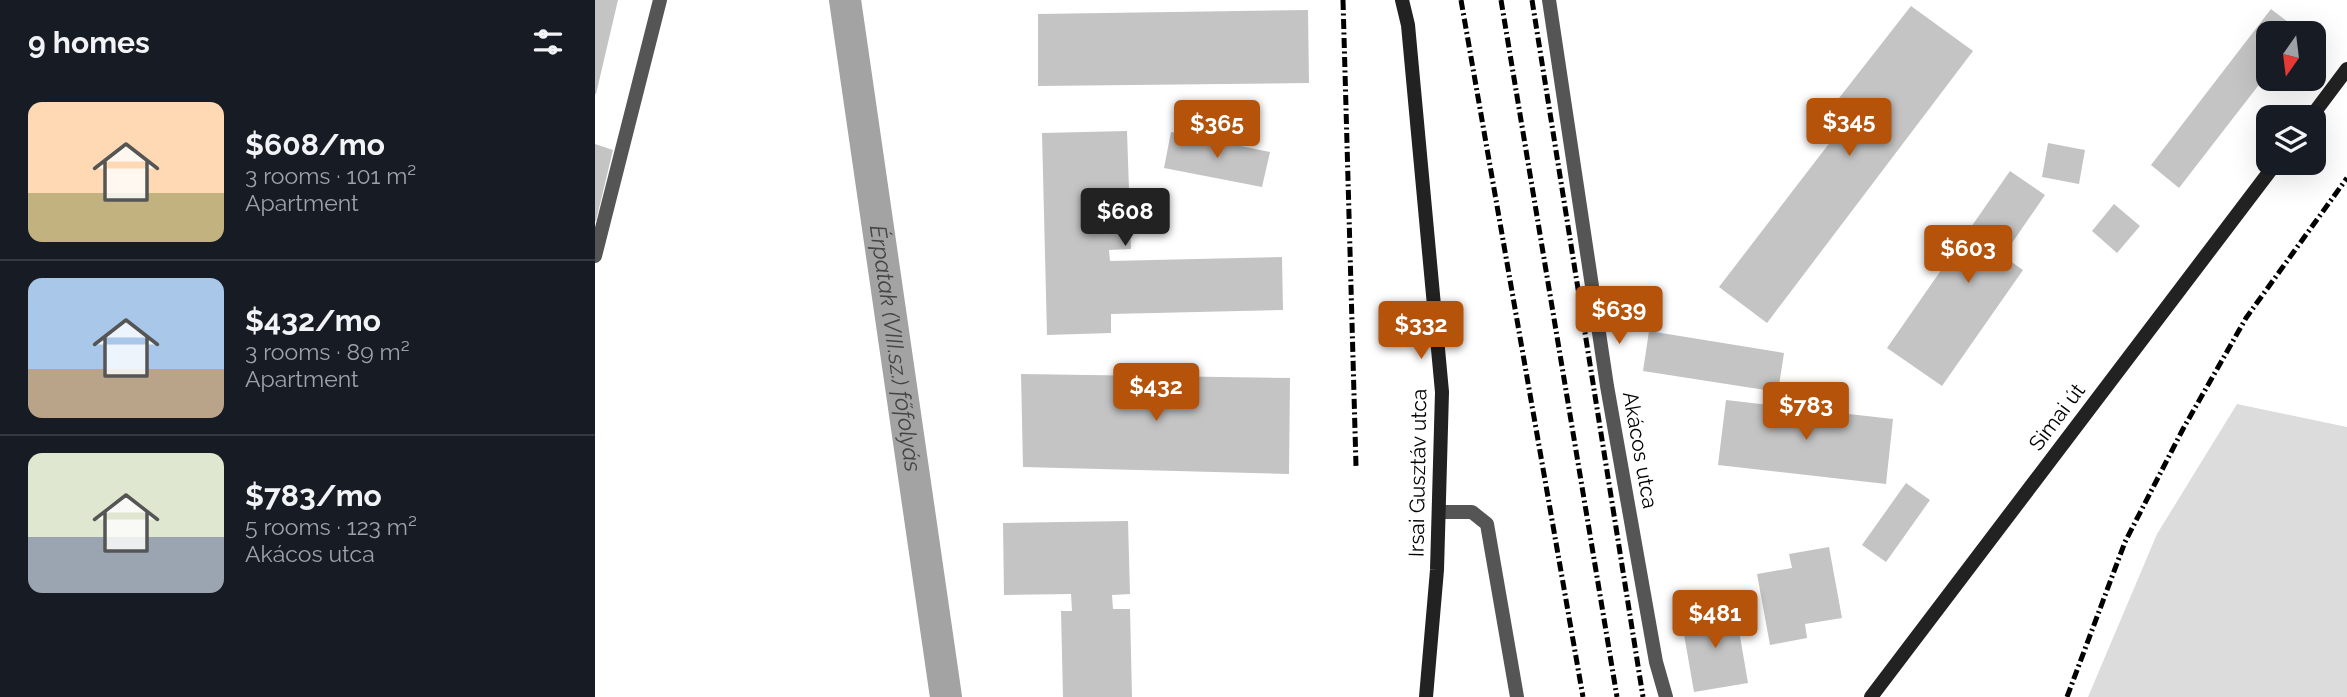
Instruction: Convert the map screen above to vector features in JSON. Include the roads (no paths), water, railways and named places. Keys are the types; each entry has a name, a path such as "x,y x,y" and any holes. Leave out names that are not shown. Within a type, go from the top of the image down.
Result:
{"main road":[{"name":"Irsai Gusztáv utca","path":"1402,0 1408,25 1442,392 1439,512 1426,697"},
{"path":"2320,105 2347,69"},
{"name":"Simai út","path":"1871,697 2267,175"}],"street":[{"path":"595,256 660,0"},
{"name":"Akácos utca","path":"1549,0 1607,386 1656,662 1666,697"},
{"path":"1439,512 1472,512 1487,524 1517,697"}],"waterway":[{"name":"Érpatak (VIII.sz.) főfolyás","path":"845,0 946,697"}],"railway":[{"path":"1343,0 1356,466"},
{"path":"1461,0 1583,697"},
{"path":"1501,0 1617,697"},
{"path":"1532,0 1643,697"},
{"path":"2067,697 2125,542 2183,429 2246,318 2347,178"}]}
